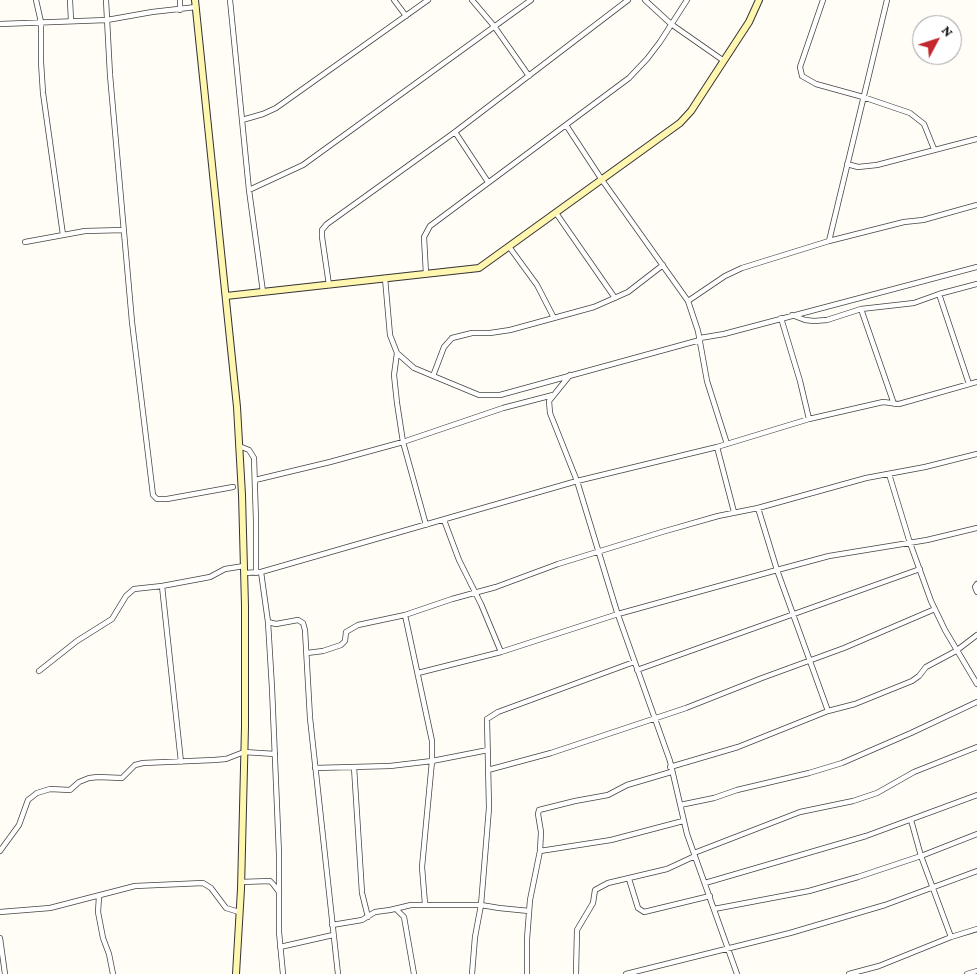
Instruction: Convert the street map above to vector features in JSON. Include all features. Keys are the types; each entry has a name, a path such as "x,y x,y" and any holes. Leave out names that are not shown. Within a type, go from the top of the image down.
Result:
{"street":[{"path":"36,0 41,22 41,62 44,93 63,235"},
{"path":"70,0 72,21"},
{"path":"106,0 110,75 132,322 154,497 158,500 167,499 232,487"},
{"path":"180,0 180,10"},
{"path":"230,0 249,190 263,292"},
{"path":"394,0 406,16"},
{"path":"242,120 276,108 428,0"},
{"path":"472,0 494,26 529,76"},
{"path":"249,190 304,165 531,0"},
{"path":"329,285 322,237 324,227 455,132 628,0"},
{"path":"645,0 671,24 724,61"},
{"path":"426,274 423,244 425,232 430,226 629,78 647,60 687,0"},
{"path":"226,296 479,268 510,248 680,123 691,111 724,61 749,22 759,0"},
{"path":"823,0 800,67 801,74 804,78 816,84 863,97 912,114 926,127 934,150"},
{"path":"829,241 887,0"},
{"path":"0,24 107,20 152,12 180,10 196,3 226,296 239,446 244,566 244,752 240,912 236,974"},
{"path":"566,125 602,180 688,301 700,339 707,381 727,444"},
{"path":"455,132 488,182"},
{"path":"847,164 858,167 877,165 977,139"},
{"path":"688,301 732,272 829,241 904,222 923,220 977,205"},
{"path":"556,213 615,298"},
{"path":"25,242 85,231 124,230"},
{"path":"510,248 538,285 554,318"},
{"path":"433,376 444,347 452,338 472,333 510,330 594,308 628,292 663,265"},
{"path":"385,278 390,335 397,353 414,368 473,393 500,395 700,339 977,267"},
{"path":"792,315 799,319 814,322 827,320 861,309 914,303 977,284"},
{"path":"940,294 969,384"},
{"path":"861,309 894,404"},
{"path":"781,318 809,419"},
{"path":"397,353 394,375 403,442 426,525"},
{"path":"570,375 549,401 550,413 577,482 597,551 670,761 683,821 737,974"},
{"path":"244,573 258,573 577,482 727,444 809,419 883,402 894,404 909,402 977,382"},
{"path":"255,480 403,442 503,408 555,394"},
{"path":"239,446 250,450 253,455 258,573 268,622 278,810 280,947 283,974"},
{"path":"716,447 734,512"},
{"path":"306,653 323,651 341,645 345,641 346,632 351,628 405,615 496,587 597,551 734,512 758,508 889,474 933,466 977,454"},
{"path":"889,474 910,543 935,609 956,651 977,684"},
{"path":"758,508 792,615 828,711"},
{"path":"444,520 459,560 501,652"},
{"path":"418,673 501,652 618,614 830,556 910,543 977,528"},
{"path":"39,671 77,641 112,619 131,590 210,577 225,570 244,566"},
{"path":"637,670 920,569"},
{"path":"977,584 975,587 977,592"},
{"path":"162,586 181,762"},
{"path":"488,770 552,753 655,719 844,648 935,609"},
{"path":"405,615 431,734 432,760 423,854 425,904"},
{"path":"268,622 276,624 294,620 301,621 305,630 310,718 338,974"},
{"path":"527,974 529,911 532,884 540,850 539,810 608,795 627,785 738,746 828,711 855,704 912,681 926,667 956,651 977,635"},
{"path":"472,974 475,937 481,905 489,808 486,722 490,716 634,662"},
{"path":"680,805 714,798 737,790 842,763 977,702"},
{"path":"576,974 577,930 593,903 594,891 597,888 608,883 668,869 695,855 800,812 853,801 876,793 914,772 977,747"},
{"path":"315,768 390,766 488,750"},
{"path":"0,851 19,825 31,796 50,789 70,790 79,782 89,778 122,778 139,763 226,758 244,752 275,754"},
{"path":"354,767 362,893 368,917"},
{"path":"705,883 866,836 977,795"},
{"path":"911,820 951,937"},
{"path":"540,850 611,840 683,821"},
{"path":"714,909 809,891 922,856 977,834"},
{"path":"626,974 799,931 884,905 977,871"},
{"path":"629,879 638,908 644,912 710,896"},
{"path":"241,882 270,881 279,892"},
{"path":"0,912 50,908 99,897 135,886 203,883 211,888 226,908 240,912"},
{"path":"99,897 98,912 113,974"},
{"path":"332,925 362,920 375,912 396,909 411,904 481,905 529,911"},
{"path":"396,909 404,917 414,974"},
{"path":"850,974 879,966 951,937 977,929"},
{"path":"280,947 333,935"},
{"path":"0,938 5,974"},
{"path":"967,974 977,971"}]}
